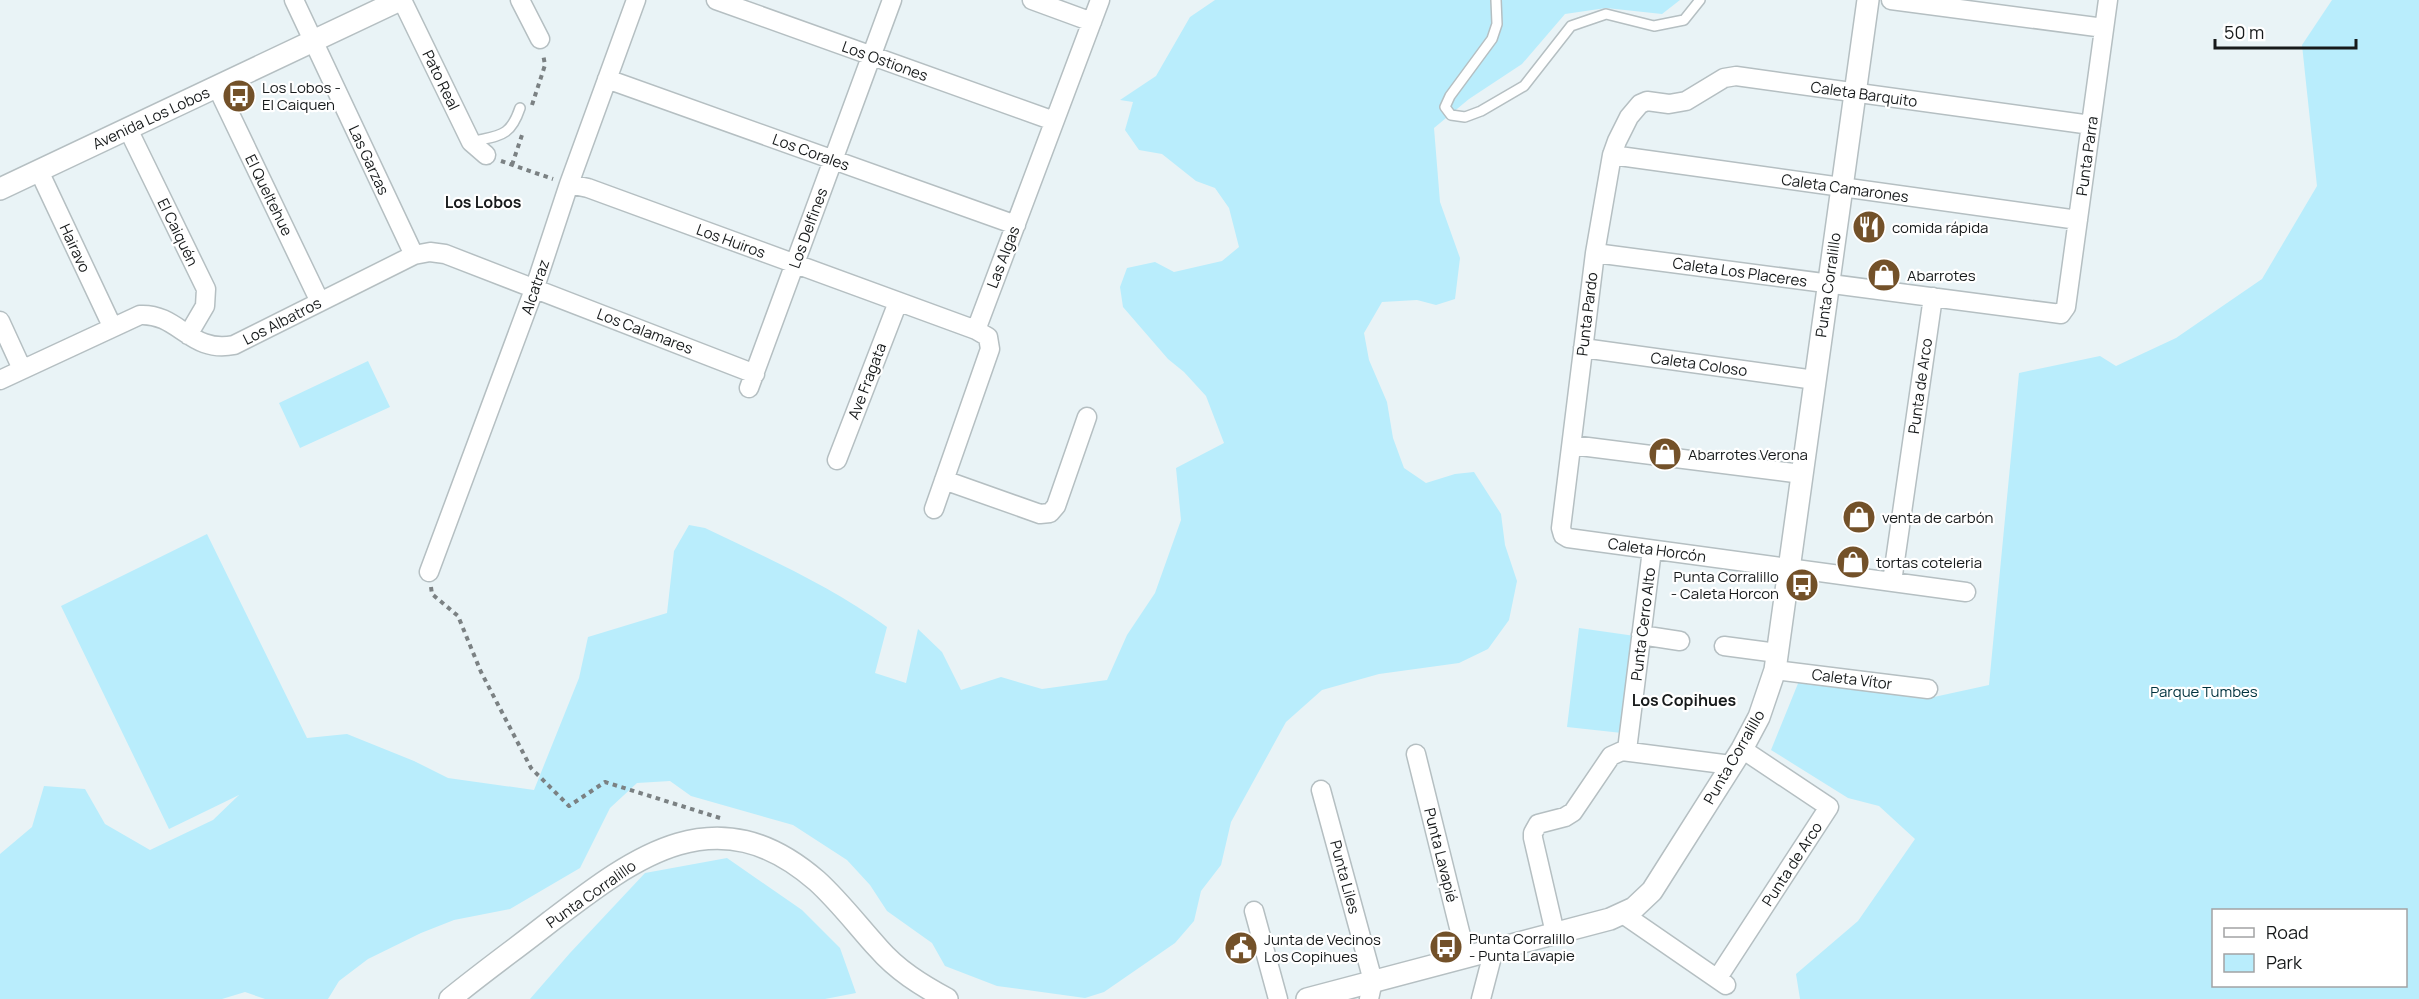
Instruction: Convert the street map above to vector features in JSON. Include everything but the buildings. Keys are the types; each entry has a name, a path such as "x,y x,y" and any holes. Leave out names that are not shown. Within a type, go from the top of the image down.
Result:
{"street":[{"name":"Las Garzas","path":"294,0 414,255"},
{"name":"Avenida Los Lobos","path":"0,189 401,0"},
{"name":"Pato Real","path":"401,0 471,142 486,155"},
{"path":"520,0 540,39"},
{"name":"Alcatraz","path":"429,572 536,288 569,184 636,0"},
{"name":"Los Ostiones","path":"716,0 1054,122"},
{"name":"Los Delfines","path":"752,381 892,0"},
{"path":"1032,0 1092,22"},
{"name":"Las Algas","path":"976,330 1100,0"},
{"name":"Punta Corralillo","path":"1306,999 1371,990 1466,956 1623,914 1634,908 1652,891 1737,757 1766,702 1776,661 1868,0"},
{"path":"1891,0 2104,28"},
{"name":"Punta Parra","path":"2064,312 2108,0"},
{"name":"Caleta Barquito","path":"1643,102 1669,104 1686,101 1724,78 1736,76 2091,125"},
{"name":"Los Corales","path":"607,79 1016,225"},
{"name":"El Queltehue","path":"217,87 320,302"},
{"name":"Punta Pardo","path":"1563,535 1561,528 1595,253 1612,155 1623,128 1643,102"},
{"name":"El Caiquén","path":"128,129 206,289 205,306 188,335"},
{"name":"Caleta Camarones","path":"1612,155 2078,220"},
{"name":"Hairavo","path":"39,171 112,326"},
{"name":"Los Huiros","path":"569,184 588,188 976,330"},
{"name":"Los Albatros","path":"0,380 112,326 140,315 150,314 160,317 196,341 215,347 234,345 414,255 430,252 445,254 536,288"},
{"name":"Caleta Los Placeres","path":"1595,253 2058,314 2064,312"},
{"name":"Los Calamares","path":"536,288 752,381"},
{"name":"Punta de Arco","path":"1892,582 1933,297"},
{"name":"Ave Fragata","path":"837,460 898,302"},
{"path":"0,321 22,369"},
{"path":"934,509 990,349 988,337 976,330"},
{"name":"Caleta Coloso","path":"1583,348 1815,380"},
{"path":"944,480 1040,514 1050,513 1056,506 1087,417"},
{"path":"1572,445 1802,474"},
{"name":"Caleta Horcón","path":"1563,535 1569,538 1652,550 1966,592"},
{"name":"Punta Cerro Alto","path":"1627,750 1652,550"},
{"path":"1641,635 1680,641"},
{"name":"Caleta Vítor","path":"1725,646 1776,661 1928,688"},
{"path":"1555,933 1533,838 1535,827 1538,824 1565,817 1572,812 1611,756 1627,750 1737,757"},
{"name":"Punta Lavapié","path":"1416,754 1466,956"},
{"name":"Punta de Arco","path":"1623,914 1722,982 1829,807 1737,757"},
{"name":"Punta Liles","path":"1321,790 1371,990"},
{"name":"Punta Corralillo","path":"450,999 628,865 672,846 715,838 758,846 785,858 802,869 831,895 893,963 908,976 947,999"},
{"path":"1254,911 1278,999"},
{"path":"1481,999 1494,949"}],"lane":[{"path":"1496,0 1497,24 1492,39 1450,96 1445,107 1451,115 1465,117 1481,111 1524,86 1571,26 1606,14 1654,26 1684,20 1700,0"},
{"path":"471,142 501,135 513,127 520,108"}],"path":[{"path":"486,155 569,184"},
{"path":"429,572 432,594 458,616 481,672 531,768 569,806 605,782 723,819"}],"green space":[{"path":"1215,0 1680,0 1662,14 1606,8 1565,14 1522,64 1469,99 1434,128 1440,202 1460,258 1455,299 1436,305 1417,300 1382,302 1364,333 1369,360 1387,402 1393,438 1404,468 1426,483 1455,474 1474,472 1501,514 1505,545 1517,581 1509,620 1488,649 1459,663 1379,674 1322,690 1286,722 1231,822 1221,865 1201,891 1194,921 1175,943 1104,992 1085,998 997,986 945,966 932,943 887,911 870,885 847,860 793,825 691,796 670,781 637,783 610,808 580,868 510,909 454,920 368,959 339,981 328,999 265,999 245,992 222,999 0,999 0,854 32,827 44,786 85,789 105,824 150,850 213,820 239,795 169,829 61,606 207,534 307,738 347,734 414,761 448,778 534,790 579,678 588,637 667,613 674,551 689,525 705,528 798,573 844,598 887,627 875,673 906,683 918,629 942,652 961,690 1001,677 1042,689 1107,680 1127,635 1155,593 1181,520 1176,468 1224,443 1206,396 1184,372 1168,359 1123,307 1120,287 1127,268 1155,262 1174,272 1222,261 1239,247 1229,208 1215,188 1196,181 1162,154 1139,150 1125,130 1133,102 1120,100 1156,76 1190,17"},
{"name":"Parque Tumbes","path":"2332,0 2419,0 2419,999 1800,999 1796,974 1858,921 1915,839 1879,806 1848,798 1771,750 1799,681 1934,697 1989,685 2019,373 2100,356 2116,366 2176,338 2262,279 2317,186 2302,45"},
{"path":"368,361 390,407 300,448 279,403"},
{"path":"1579,628 1635,636 1622,733 1567,727"},
{"path":"727,858 802,910 840,948 856,993 825,999 530,999 645,873"}],"place":[{"name":"Los Lobos - El Caiquen","path":"239,96"},
{"name":"comida rápida","path":"1869,227"},
{"name":"Abarrotes","path":"1884,275"},
{"name":"Abarrotes Verona","path":"1665,454"},
{"name":"venta de carbón","path":"1859,517"},
{"name":"tortas coteleria","path":"1853,562"},
{"name":"Punta Corralillo - Caleta Horcon","path":"1802,585"},
{"name":"Punta Corralillo - Punta Lavapie","path":"1446,947"},
{"name":"Junta de Vecinos Los Copihues","path":"1241,948"}],"district":[{"name":"Los Lobos","path":"483,202"},
{"name":"Los Copihues","path":"1684,700"}]}
